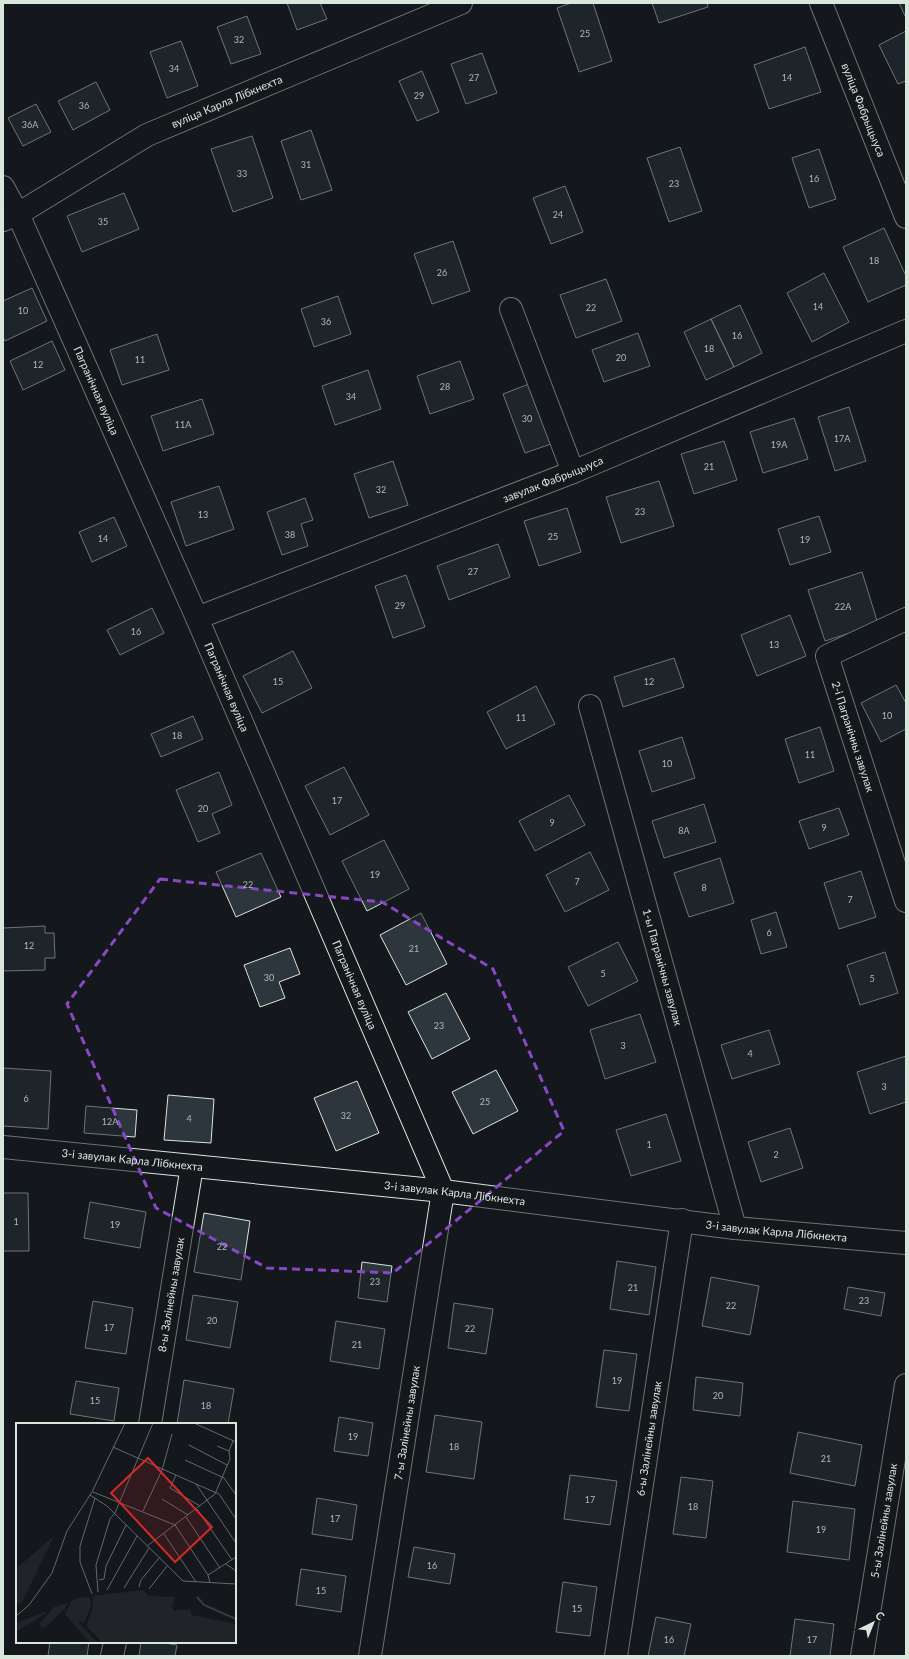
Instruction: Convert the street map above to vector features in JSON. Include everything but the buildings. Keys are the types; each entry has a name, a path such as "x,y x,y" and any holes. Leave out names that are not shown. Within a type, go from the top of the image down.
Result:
{"street":[{"name":"вуліца Карла Лібкнехта","path":"10,217 147,135 461,3"},
{"name":"вуліца Фабрыцыуса","path":"821,3 906,216"},
{"name":"Пагранічная вуліца","path":"3,187 10,217 197,618 444,1191"},
{"path":"511,309 573,472"},
{"name":"завулак Фабрыцыуса","path":"197,618 573,472 906,331"},
{"name":"2-і Пагранічны завулак","path":"906,619 827,656 906,901"},
{"name":"1-ы Пагранічны завулак","path":"590,706 735,1228"},
{"name":"3-і завулак Карла Лібкнехта","path":"3,1147 444,1191 682,1220 735,1228 906,1243"},
{"name":"8-ы Залінейны завулак","path":"150,1423 192,1166"},
{"name":"7-ы Залінейны завулак","path":"370,1656 444,1191"},
{"name":"6-ы Залінейны завулак","path":"616,1656 682,1220"},
{"name":"5-ы Залінейны завулак","path":"862,1656 906,1385"},
{"path":"112,1656 115,1643"}],"highlighted area":[{"path":"160,879 382,902 493,969 564,1131 393,1273 267,1268 156,1208 67,1004"}]}
